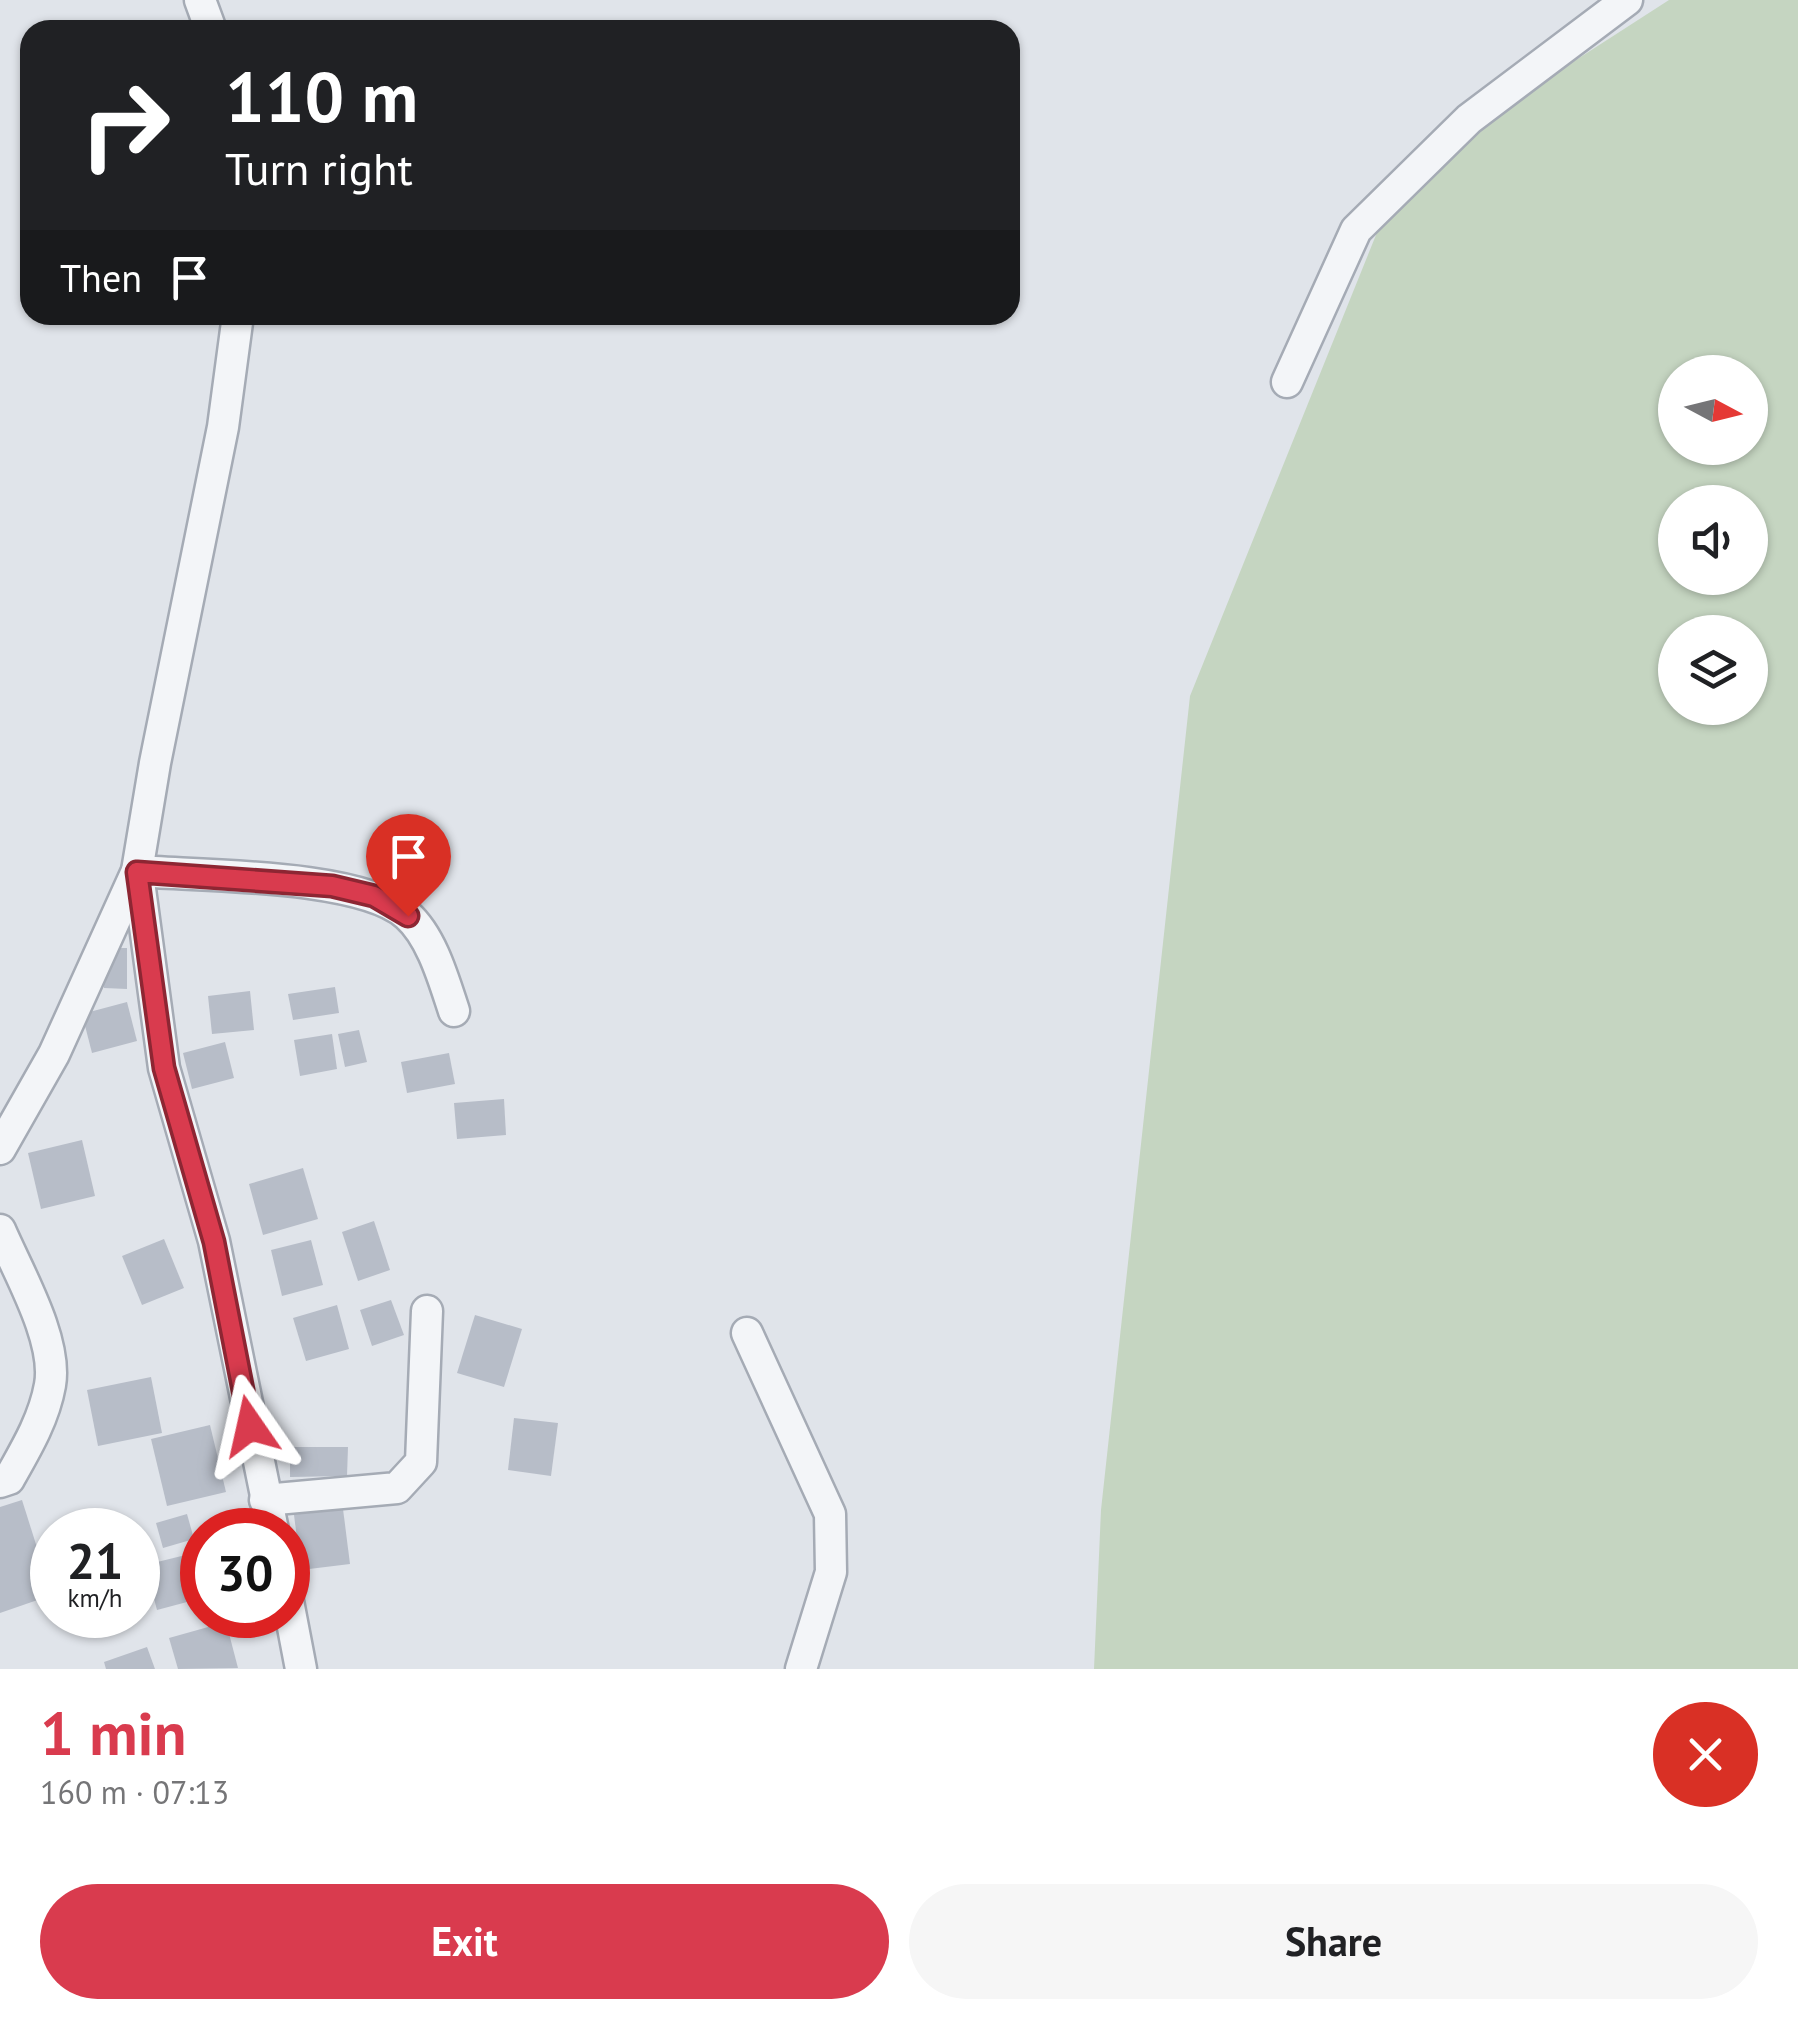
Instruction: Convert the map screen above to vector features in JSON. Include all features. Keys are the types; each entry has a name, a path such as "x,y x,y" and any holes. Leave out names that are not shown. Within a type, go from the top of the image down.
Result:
{"street":[{"path":"1287,382 1356,230 1470,119 1627,0"},
{"path":"0,1149 54,1054 137,872 155,763 224,427 237,325"},
{"path":"137,872 332,886 374,896 408,916 436,959 454,1011"},
{"path":"137,872 164,1068 214,1242 267,1508"},
{"path":"0,1230 45,1335 51,1382 34,1434 9,1479 0,1482"},
{"path":"265,1500 397,1488 421,1462 427,1311"},
{"path":"747,1333 830,1514 831,1572 801,1669"},
{"path":"295,1638 301,1669"}],"green space":[{"path":"1669,0 1798,0 1798,1669 1094,1669 1101,1510 1190,696 1401,173"}],"building":[{"path":"105,948 127,948 127,989 104,988"},
{"path":"335,987 339,1013 293,1020 288,994"},
{"path":"250,991 254,1030 212,1034 208,996"},
{"path":"127,1002 137,1041 92,1053 82,1014"},
{"path":"359,1030 367,1062 345,1067 338,1034"},
{"path":"332,1034 337,1069 300,1076 294,1040"},
{"path":"225,1042 234,1078 192,1089 183,1053"},
{"path":"449,1053 455,1084 407,1093 401,1062"},
{"path":"504,1099 506,1135 457,1139 454,1103"},
{"path":"82,1140 95,1196 41,1209 28,1153"},
{"path":"303,1168 318,1219 263,1235 249,1184"},
{"path":"374,1221 390,1270 358,1281 342,1232"},
{"path":"164,1239 184,1288 142,1305 122,1256"},
{"path":"311,1240 323,1285 282,1296 271,1250"},
{"path":"391,1300 404,1335 372,1346 360,1310"},
{"path":"337,1305 349,1349 306,1361 293,1318"},
{"path":"475,1315 522,1329 504,1387 457,1373"},
{"path":"151,1377 162,1433 98,1446 87,1390"},
{"path":"514,1418 558,1423 551,1476 508,1470"},
{"path":"210,1425 226,1492 167,1506 151,1439"},
{"path":"290,1447 348,1447 347,1476 290,1477"},
{"path":"22,1500 30,1525 30,1603 0,1613 0,1507"},
{"path":"342,1501 350,1564 310,1569 310,1508 293,1507"},
{"path":"180,1516 180,1543 163,1548 160,1522"},
{"path":"180,1556 180,1604 160,1609 160,1561"},
{"path":"180,1635 180,1638 230,1638 238,1668 178,1669 169,1638"},
{"path":"147,1647 155,1669 106,1669 104,1662"}],"route":[{"path":"250,1426 214,1242 164,1068 137,872 332,886 374,896 408,916"}]}
